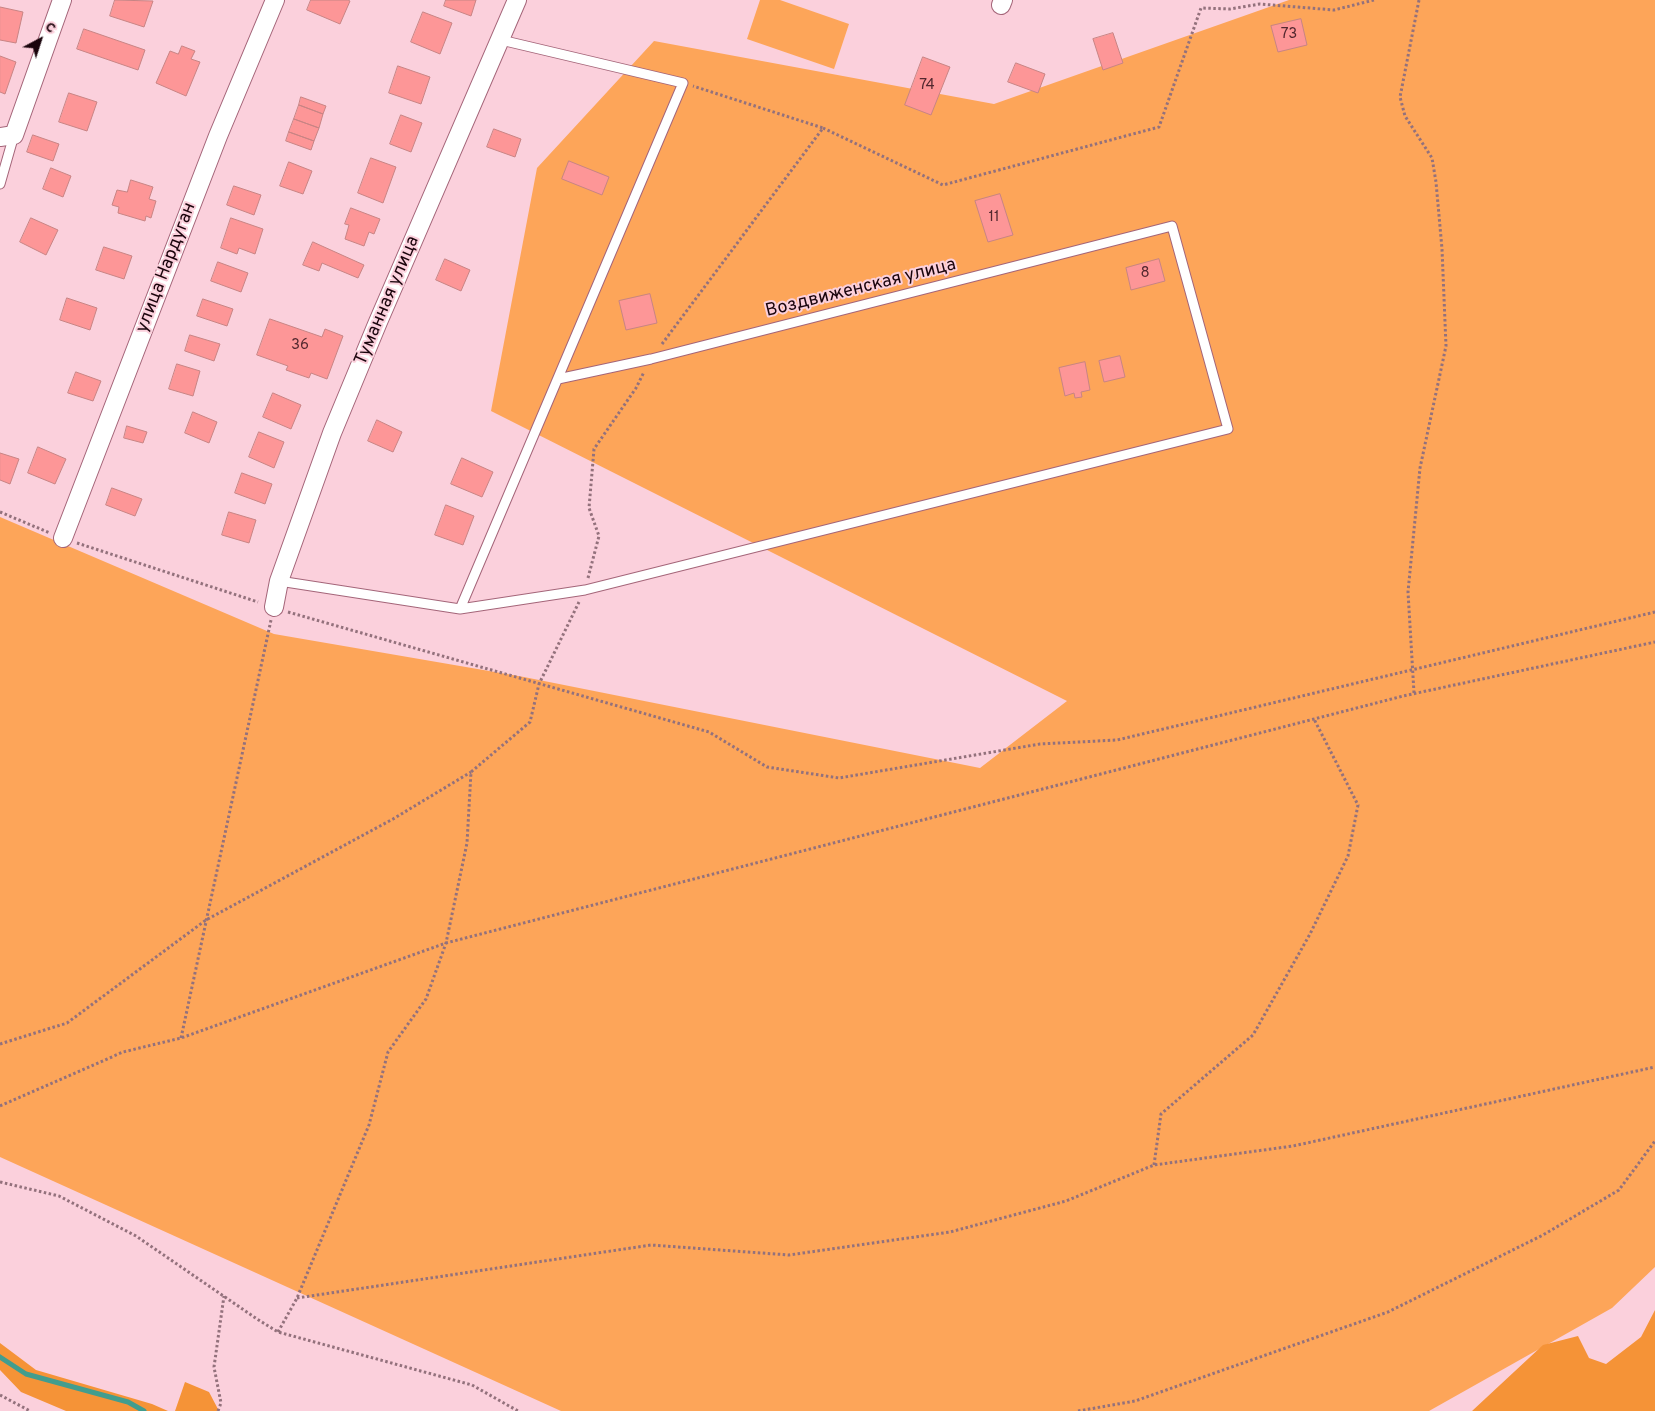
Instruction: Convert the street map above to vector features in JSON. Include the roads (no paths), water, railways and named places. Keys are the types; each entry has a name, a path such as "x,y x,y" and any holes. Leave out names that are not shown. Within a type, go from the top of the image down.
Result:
{"street":[{"path":"7,136 62,0"},
{"name":"улица Нардуган","path":"63,538 218,136 275,0"},
{"name":"Туманная улица","path":"274,607 279,582 332,433 517,0"}],"lane":[{"path":"279,582 460,609 683,83 500,40"},
{"path":"0,184 7,136"},
{"name":"Воздвиженская улица","path":"460,609 584,590 1228,429 1172,226 651,359 558,379"}],"waterway":[{"path":"0,1357 26,1374 128,1402 144,1411"}]}
